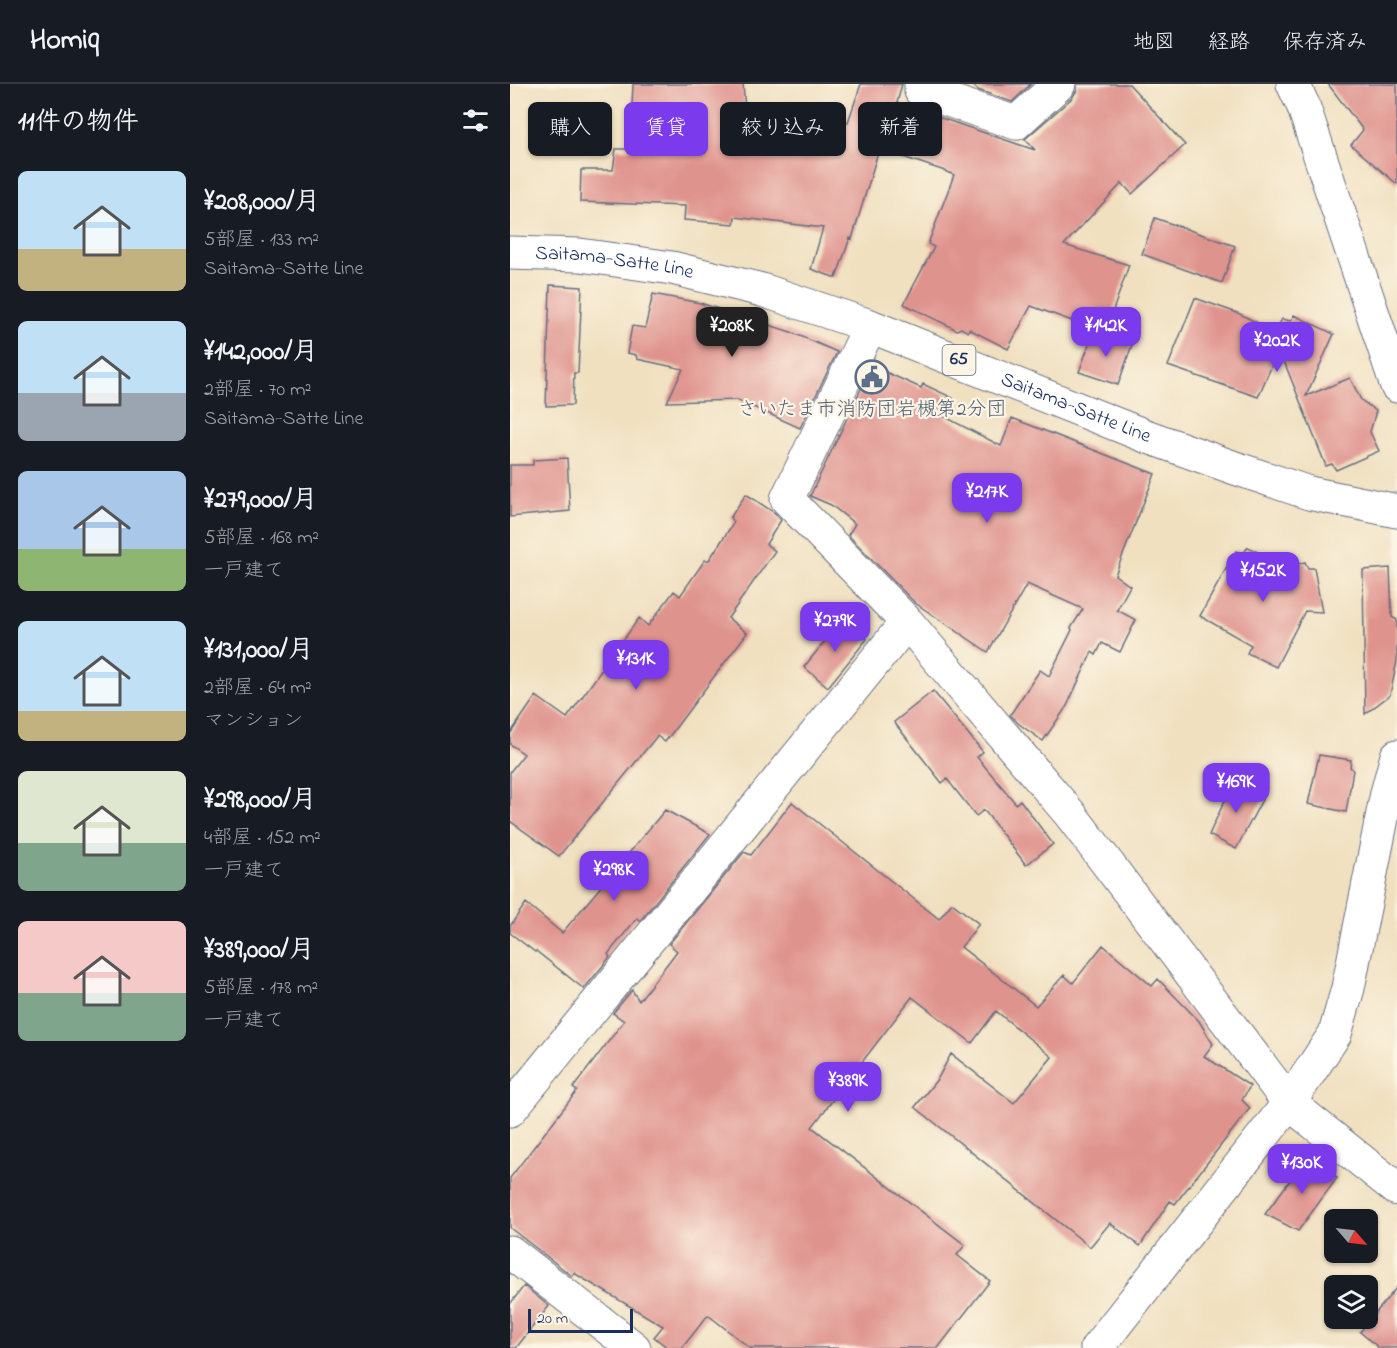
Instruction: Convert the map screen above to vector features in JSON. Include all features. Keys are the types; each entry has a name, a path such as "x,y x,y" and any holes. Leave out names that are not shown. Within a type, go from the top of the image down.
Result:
{"street":[{"path":"921,84 921,91 1017,123 1059,84"},
{"path":"1293,84 1307,117 1397,386"},
{"name":"Saitama-Satte Line","path":"510,253 580,255 672,268 762,290 870,326 1143,435 1232,467 1309,493 1397,511"},
{"path":"870,326 786,499 906,622 1070,814 1289,1103 1397,1189"},
{"path":"510,1110 906,622"},
{"path":"1096,1348 1289,1103 1335,1034 1348,988 1387,793 1397,756"},
{"path":"510,1252 634,1348"}],"building":[{"path":"633,84 743,84 744,102 720,102 720,156 846,156 846,122 848,122 861,84 902,84 897,102 858,102 858,156 877,156 852,239 850,238 836,278 811,269 823,228 735,217 734,224 684,220 685,206 580,202 581,170 613,170 616,149 624,149 624,156 708,156 708,102 632,102"},
{"path":"972,84 1031,84 1012,102 978,90"},
{"path":"1077,84 1129,84 1185,145 1132,194 1122,183 1064,245 1129,265 1105,333 1031,306 1008,349 969,329 968,332 961,328 957,330 904,304 934,247 928,244 954,175 900,156 942,156 942,118 1035,150 1025,139 1072,98 1077,90"},
{"path":"1328,84 1397,84 1397,184 1351,145 1363,130"},
{"path":"1155,218 1235,246 1222,283 1142,254"},
{"path":"550,285 582,287 578,373 574,373 573,405 546,406"},
{"path":"653,294 700,303 791,332 837,352 800,428 738,400 667,402 683,369 637,359 636,355 627,353 632,326 645,328"},
{"path":"1195,298 1240,314 1275,332 1282,319 1291,321 1294,315 1334,334 1306,396 1350,378 1361,400 1376,411 1370,432 1379,451 1336,470 1332,464 1326,466 1279,349 1258,397 1168,366"},
{"path":"1094,331 1132,345 1118,385 1079,372"},
{"path":"872,366 921,388 923,384 953,398 945,417 1001,446 1012,418 1155,474 1115,575 1130,586 1117,610 1136,620 1120,652 1102,643 1096,655 1092,652 1067,706 1043,741 1010,715 1040,670 1049,676 1071,628 1083,609 1027,584 988,652 915,603 848,535 855,524 831,505 810,496"},
{"path":"567,458 570,511 510,517 510,465 533,465 533,460"},
{"path":"746,494 775,513 781,520 766,544 775,551 728,618 747,633 665,742 657,736 559,856 510,821 510,772 524,754 510,744 510,734 536,696 567,718 639,618 648,626 674,591 680,596 705,560 709,560 734,522 730,518"},
{"path":"1248,547 1286,567 1305,562 1308,568 1314,568 1322,612 1305,611 1276,667 1247,653 1251,645 1200,616 1236,551 1243,554"},
{"path":"1390,568 1392,617 1397,620 1397,661 1390,695 1365,714 1363,570"},
{"path":"842,620 867,639 828,687 804,667"},
{"path":"933,691 983,752 977,757 1016,804 1020,800 1053,844 1026,865 984,810 976,816 947,779 942,783 894,722"},
{"path":"1319,755 1351,760 1350,767 1353,770 1346,812 1308,804"},
{"path":"1234,780 1264,796 1236,849 1209,835"},
{"path":"792,802 939,919 952,903 979,924 961,947 1036,1006 1064,975 1073,983 1103,945 1152,986 1158,979 1199,1021 1213,1044 1204,1056 1250,1086 1242,1100 1250,1108 1175,1204 1170,1201 1140,1246 1110,1223 1090,1247 915,1107 938,1078 951,1054 1014,1103 1052,1057 996,1011 972,1043 912,997 812,1127 965,1245 957,1255 990,1281 938,1348 750,1348 708,1315 682,1348 668,1348 654,1337 663,1326 574,1273 572,1276 510,1228 510,1178 577,1091 573,1088 624,1021 613,1013 632,990 639,1001 677,951 669,944 744,852 751,855"},
{"path":"665,810 710,834 640,921 637,918 584,989 510,933 510,926 526,903 562,933"},
{"path":"1308,1156 1337,1178 1298,1231 1265,1214"},
{"path":"524,1286 549,1306 516,1348 510,1348 510,1304"},
{"path":"1397,1287 1397,1348 1379,1348 1360,1332 1362,1329 1378,1329 1378,1310"}],"place":[{"name":"さいたま市消防団岩槻第2分団","path":"872,377"}]}
